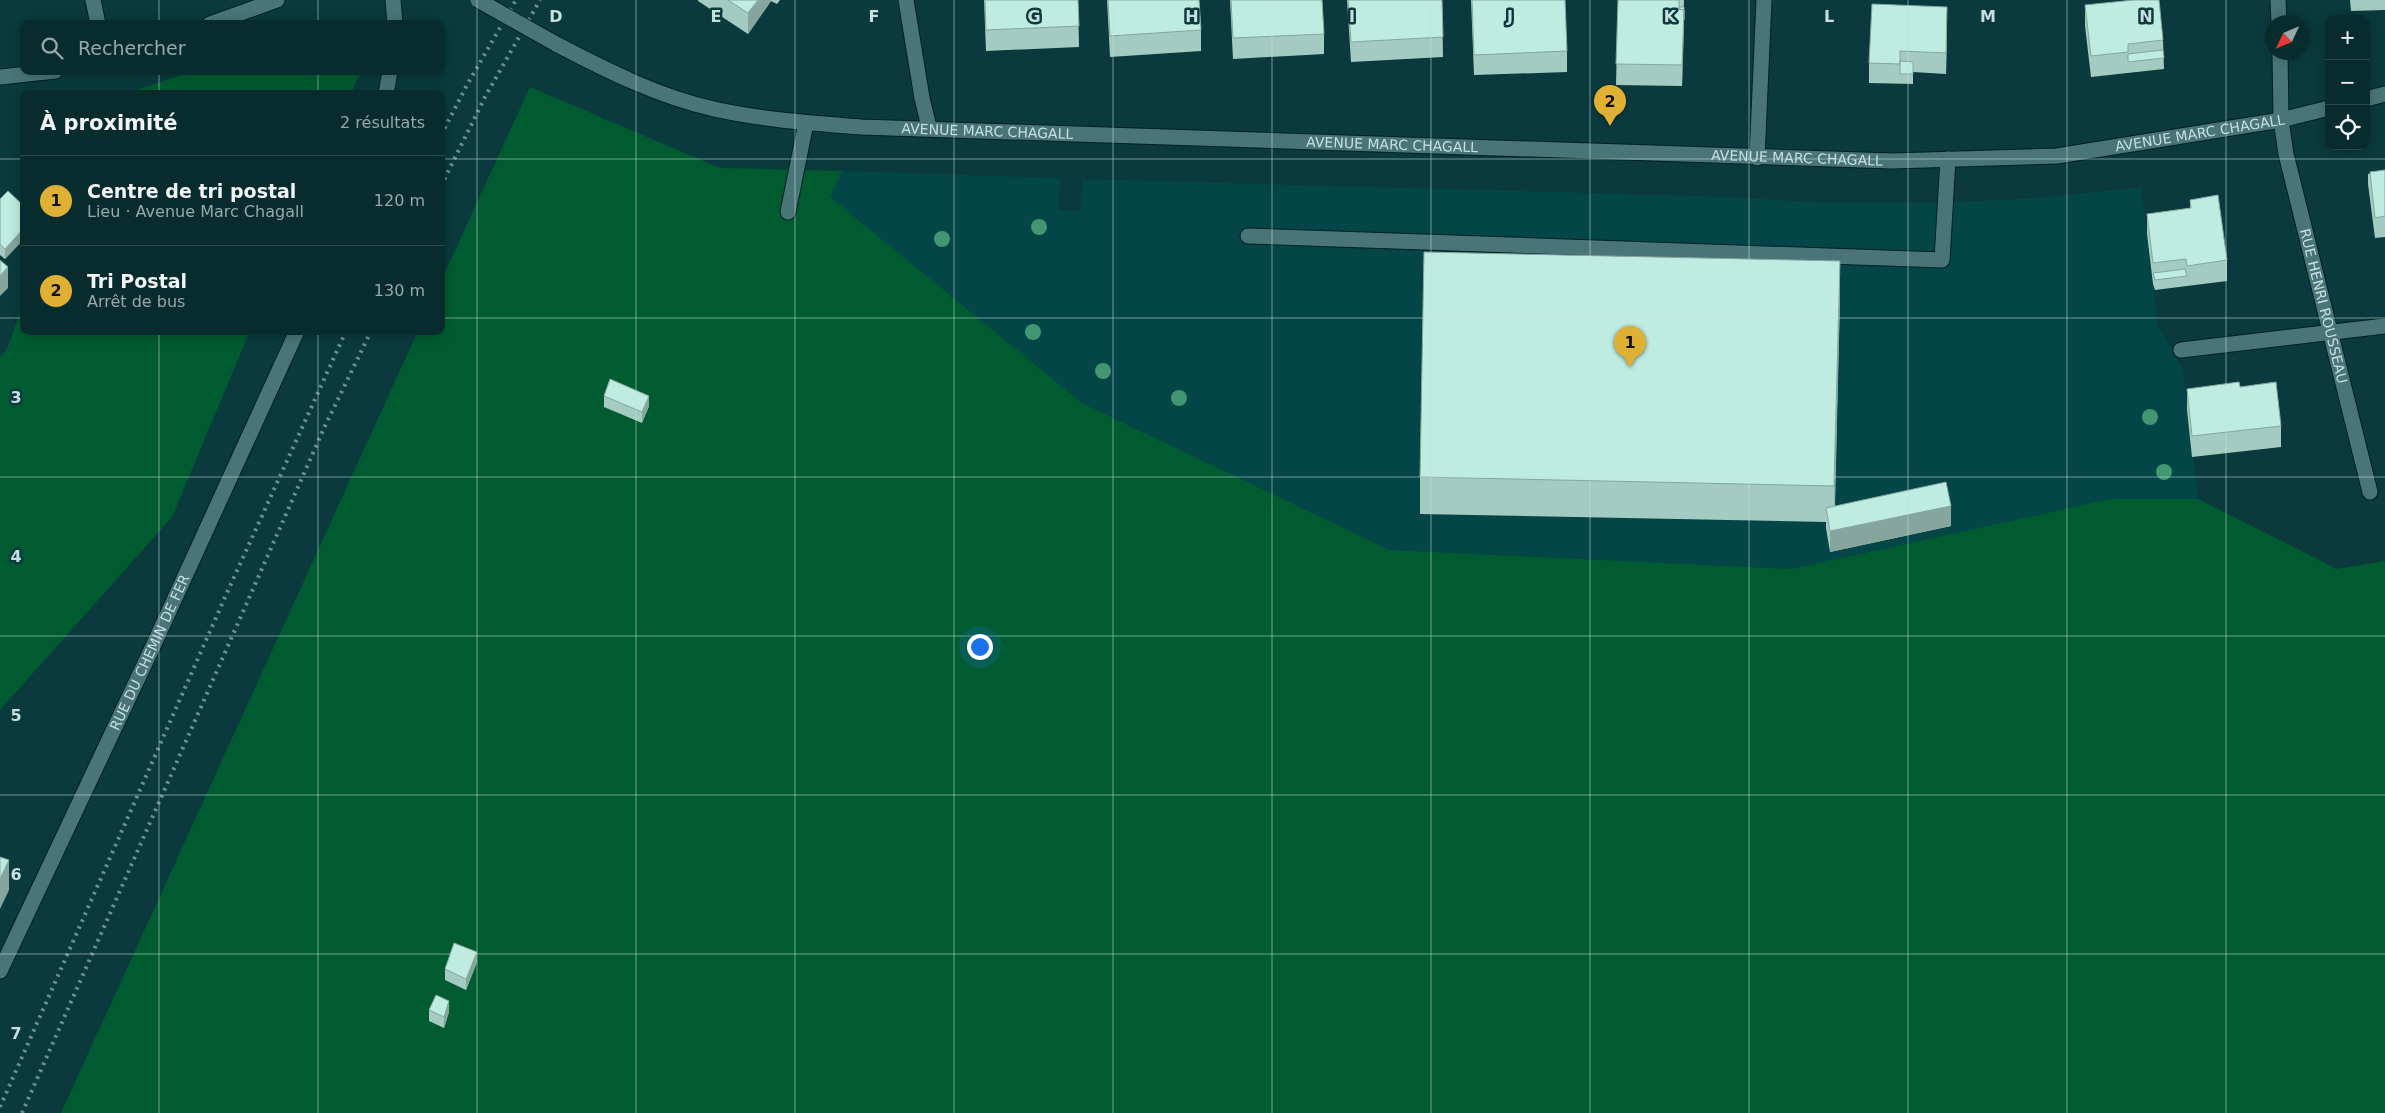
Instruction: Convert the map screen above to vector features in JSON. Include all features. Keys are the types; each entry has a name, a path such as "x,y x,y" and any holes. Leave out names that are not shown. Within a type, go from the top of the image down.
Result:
{"street":[{"path":"93,0 97,20"},
{"path":"221,20 277,0"},
{"path":"393,0 395,20"},
{"name":"AVENUE MARC CHAGALL","path":"478,0 603,68 668,95 713,109 806,123 1757,158 1892,161 2058,156 2281,120 2325,109"},
{"path":"906,0 922,98 929,127"},
{"path":"1757,158 1764,0"},
{"path":"2278,0 2279,15"},
{"name":"RUE HENRI ROUSSEAU","path":"2280,60 2281,120 2286,154 2370,492"},
{"path":"0,77 20,75"},
{"path":"387,90 389,75"},
{"path":"2370,98 2385,94"},
{"path":"788,212 806,123"},
{"path":"1248,236 1942,260 1948,159"},
{"path":"2180,350 2385,326"},
{"name":"RUE DU CHEMIN DE FER","path":"0,971 295,335"}],"shaded area":[{"path":"842,171 1060,178 1059,210 1080,211 1083,179 1702,196 1836,203 1935,203 2038,198 2141,187 2158,326 2183,370 2198,499 2110,499 1792,569 1390,550 1082,403 829,197"}],"green space":[{"path":"182,75 359,75 353,90 136,90"},
{"path":"530,87 720,168 842,171 830,197 1082,403 1390,550 1792,569 2110,499 2198,499 2337,569 2385,561 2385,1113 61,1113 416,335 445,335 445,272"},
{"path":"20,312 20,335 248,335 172,517 0,710 0,357 7,349"}],"building":[{"path":"728,0 758,0 748,13"},
{"path":"985,0 1078,0 1079,26 986,30"},
{"path":"1108,0 1199,0 1201,30 1110,36"},
{"path":"1231,0 1322,0 1324,34 1233,38"},
{"path":"1348,0 1442,0 1443,37 1351,42"},
{"path":"1472,0 1565,0 1567,51 1474,55"},
{"path":"1618,0 1679,0 1679,9 1684,10 1682,65 1616,64"},
{"path":"2134,0 2159,0 2163,40 2128,44 2128,52 2091,56 2085,5"},
{"path":"1872,4 1947,7 1946,53 1900,51 1900,64 1869,63"},
{"path":"2163,50 2164,58 2128,62 2128,54"},
{"path":"1900,61 1913,62 1913,74 1900,74"},
{"path":"2385,170 2385,216 2375,218 2370,172"},
{"path":"8,191 20,202 20,232 5,249 0,244 0,199"},
{"path":"2218,195 2227,260 2187,266 2186,259 2153,263 2147,214 2191,208 2190,200"},
{"path":"1424,252 1840,261 1834,486 1420,477"},
{"path":"0,260 8,267 0,276"},
{"path":"2185,269 2187,276 2155,280 2153,273"},
{"path":"610,379 649,396 642,412 604,396"},
{"path":"2239,382 2240,387 2276,382 2281,426 2192,436 2187,389"},
{"path":"1946,482 1951,506 1830,531 1826,508"},
{"path":"0,857 9,860 0,879"},
{"path":"454,943 477,952 466,979 445,969"},
{"path":"436,995 449,1001 444,1017 429,1010"}],"railway":[{"path":"445,127 516,0"},
{"path":"445,178 485,97 540,0"},
{"path":"0,1107 226,595 344,335"},
{"path":"22,1113 324,428 369,335"}],"place":[{"name":"Tri Postal","path":"1610,126"},
{"name":"Centre de tri postal","path":"1630,367"}]}
